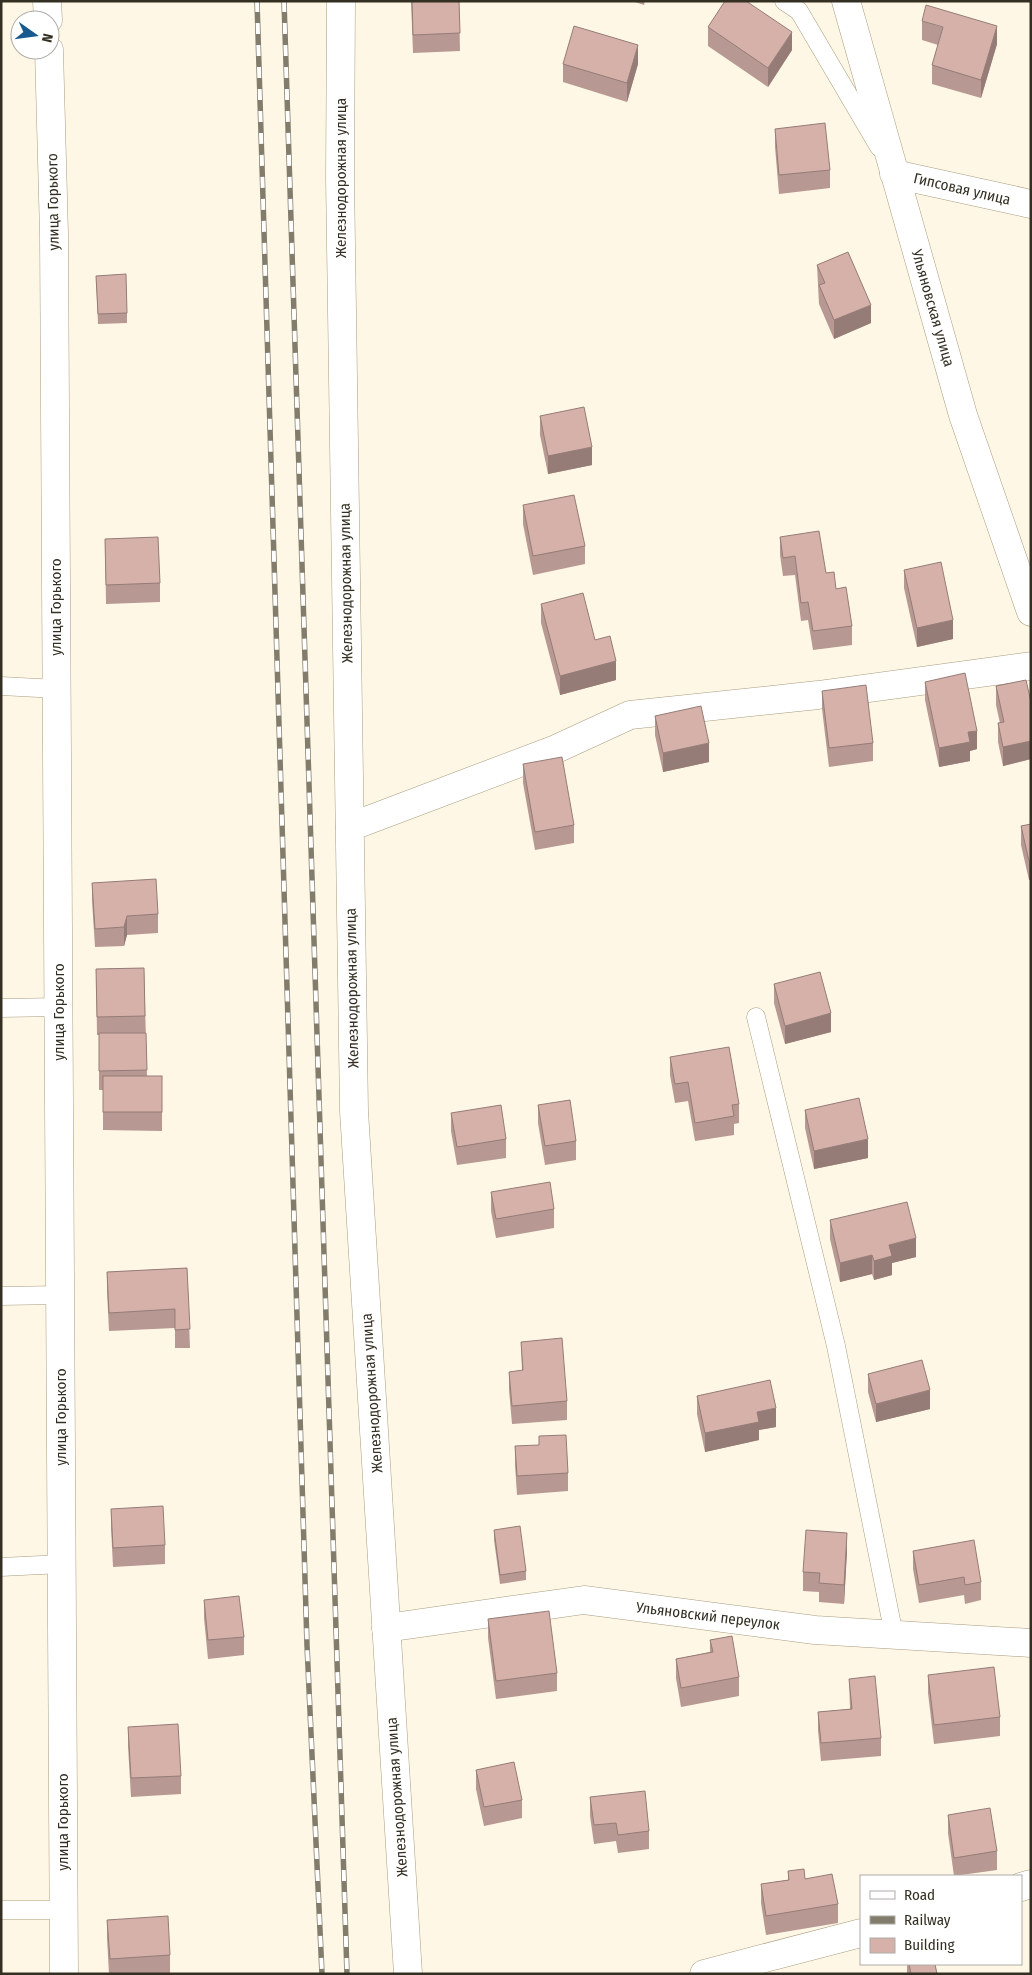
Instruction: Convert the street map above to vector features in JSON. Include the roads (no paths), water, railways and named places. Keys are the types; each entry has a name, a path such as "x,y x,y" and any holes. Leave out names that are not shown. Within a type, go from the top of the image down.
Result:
{"street":[{"name":"Железнодорожная улица","path":"341,1 340,178 354,1111 408,1974"},
{"name":"Ульяновская улица","path":"846,1 963,415 1031,612"},
{"name":"улица Горького","path":"49,60 54,234 64,1974"},
{"name":"Гипсовая улица","path":"894,174 1031,204"},
{"path":"350,827 556,748 630,715 818,695 1031,666"},
{"name":"Ульяновский переулок","path":"386,1628 584,1600 816,1630 1031,1643"},
{"path":"704,1974 860,1933"}],"lane":[{"path":"784,1 799,11 894,174"},
{"path":"1,686 57,689"},
{"path":"1,1008 59,1007"},
{"path":"756,1017 836,1346 894,1635"},
{"path":"1,1296 60,1295"},
{"path":"1,1567 62,1564"},
{"path":"1,1910 64,1910"}],"railway":[{"path":"257,1 307,1645 322,1974"},
{"path":"284,1 347,1974"}]}
